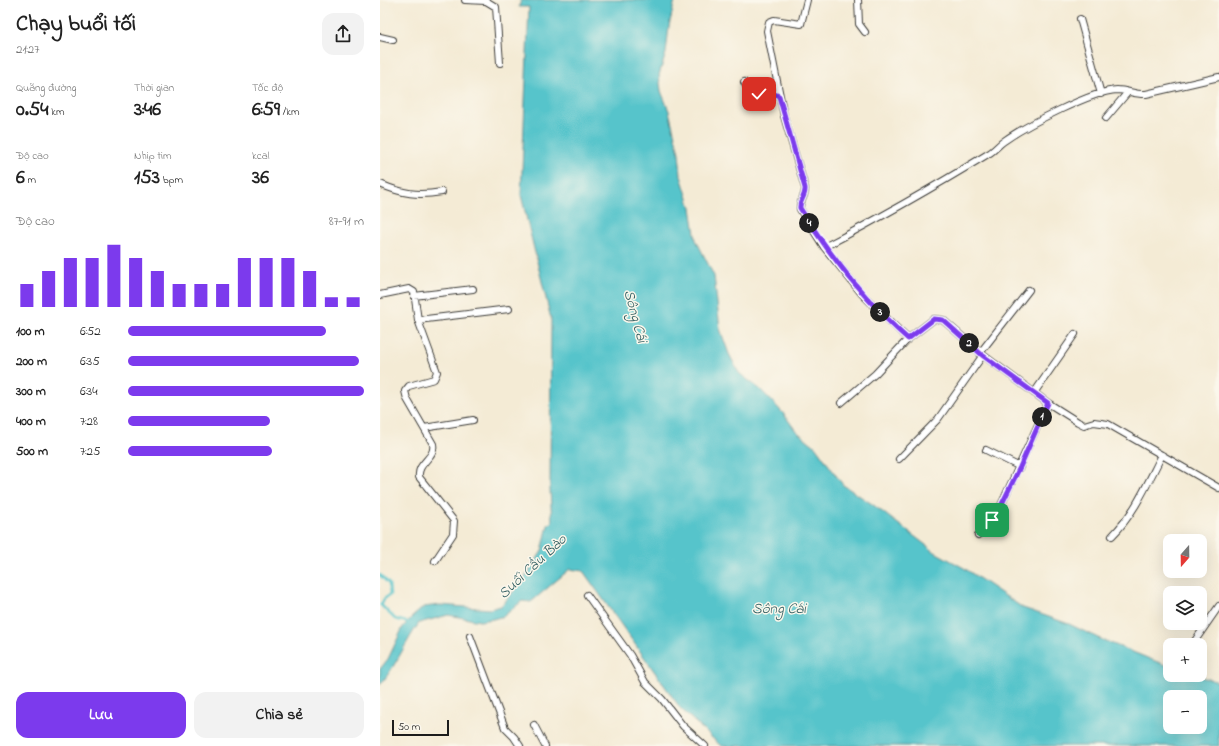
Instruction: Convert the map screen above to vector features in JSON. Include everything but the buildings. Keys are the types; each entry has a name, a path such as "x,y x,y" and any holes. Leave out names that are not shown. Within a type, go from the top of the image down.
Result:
{"street":[{"path":"465,0 486,1 496,7 500,63"},
{"path":"807,0 801,24 774,20 769,22 767,31 779,96 806,192 800,204 800,208 824,246 862,294 908,339"},
{"path":"858,0 859,24 864,32"},
{"path":"1080,19 1101,94"},
{"path":"380,38 393,40"},
{"path":"824,246 881,217 989,154 1004,141 1024,129 1057,112 1101,94 1117,90 1135,94 1146,94 1219,77"},
{"path":"744,82 748,90 753,92 772,93 779,96"},
{"path":"1106,118 1112,109 1128,92"},
{"path":"380,184 403,193 428,194 442,192"},
{"path":"380,294 409,289 414,292 418,320 437,372 434,379 409,386 405,391 407,399 434,449 432,454 420,466 419,477 452,517 455,526 453,534 435,561"},
{"path":"414,296 473,289"},
{"path":"899,458 938,419 981,354 1029,290"},
{"path":"418,320 509,309"},
{"path":"841,403 875,374 908,339 934,319 938,319 948,323 981,354 1034,393 1084,425 1094,422 1108,424 1219,488"},
{"path":"1034,393 1075,334"},
{"path":"978,535 989,522 994,519 1020,467 1048,403"},
{"path":"424,428 473,420"},
{"path":"986,450 1020,467"},
{"path":"1112,536 1132,512 1162,455"},
{"path":"587,595 633,659 644,682 662,700 683,726 705,746"},
{"path":"1197,638 1219,606"},
{"path":"470,636 505,728 520,746"},
{"path":"534,726 545,746"}],"water":[{"name":"Sông Cái","path":"521,0 675,0 669,26 666,53 659,75 661,91 669,111 679,153 681,176 691,208 696,240 714,276 720,329 729,354 739,373 761,390 783,413 796,431 815,446 843,485 872,504 935,552 964,568 1023,608 1069,624 1098,638 1163,664 1163,682 1207,682 1207,679 1219,682 1219,746 721,746 681,709 583,571 570,569 531,602 522,601 504,616 480,621 448,615 419,623 391,670 380,685 380,669 388,659 403,627 412,617 424,607 440,605 490,609 501,606 524,579 542,551 548,525 552,522 550,490 551,319 521,195 529,7 519,7"}],"waterway":[{"path":"380,575 389,584 390,595 384,599 381,605 395,619 410,623"}],"route":[{"path":"759,94 772,93 779,96 806,192 800,204 800,208 824,246 862,294 908,339 934,319 943,320 982,355 1048,403 1020,467 998,512 992,520"}],"water label":[{"name":"Suối Cầu Bào","path":"532,566"}]}
